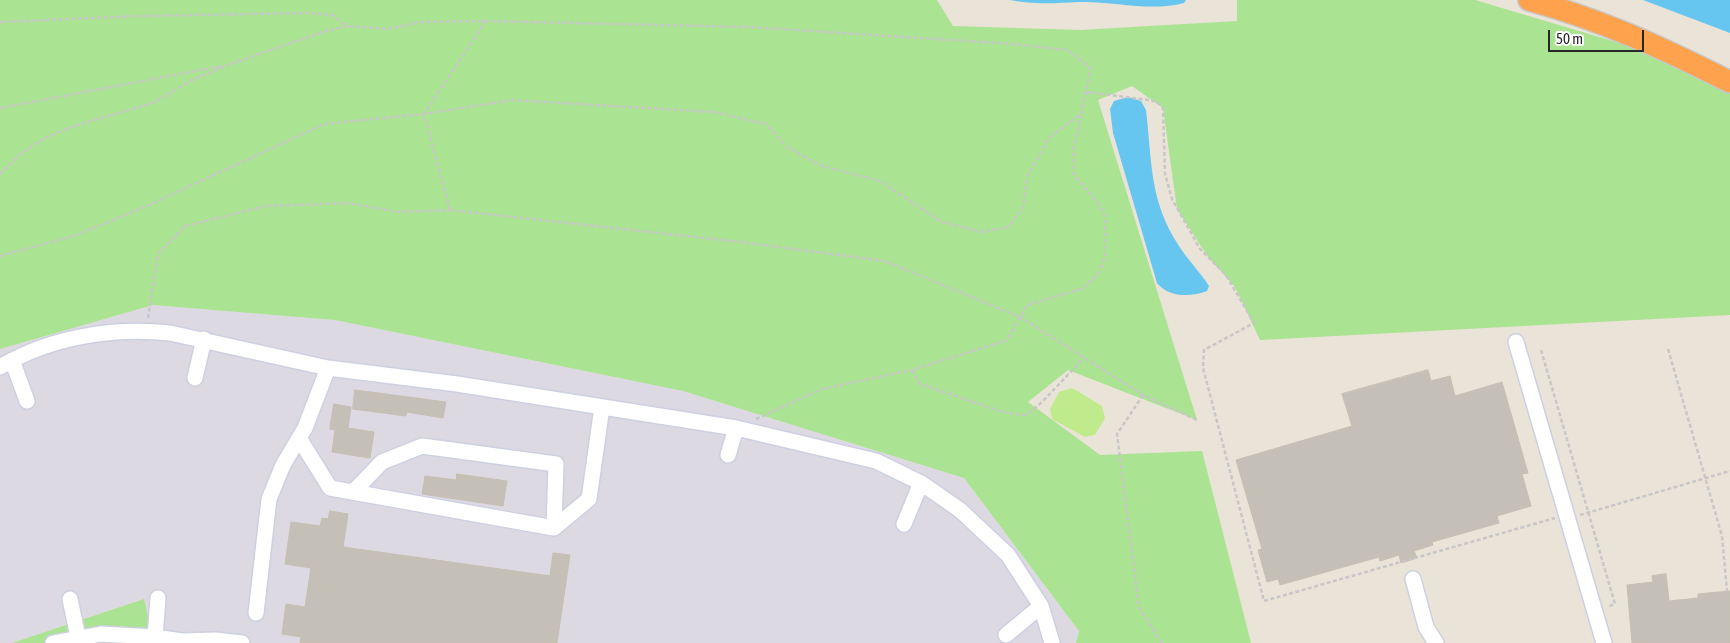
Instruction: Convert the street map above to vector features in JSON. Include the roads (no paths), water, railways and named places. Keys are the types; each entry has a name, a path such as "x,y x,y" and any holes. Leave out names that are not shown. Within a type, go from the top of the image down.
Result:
{"highway":[{"path":"1529,0 1580,14 1662,48 1730,82"}],"street":[{"path":"27,402 6,363 81,337 99,333 149,331 204,339 328,368 457,384 736,428 876,461 921,483 960,510 1008,555 1041,606 1052,643"},
{"path":"195,378 204,339"},
{"path":"1516,342 1604,643"},
{"path":"256,613 269,499 283,465 305,428 328,368"},
{"path":"299,438 330,488 554,528 589,499 602,407"},
{"path":"728,455 736,428"},
{"path":"353,492 382,462 422,446 556,464 554,528"},
{"path":"904,524 921,483"},
{"path":"1413,579 1426,628 1436,643"},
{"path":"155,637 158,598"},
{"path":"70,599 78,637"},
{"path":"1006,635 1041,606"},
{"path":"53,643 101,634 155,637 183,642 215,640 242,643"}],"water":[{"path":"1010,0 1186,0 1184,3 1171,6 1145,6 1092,2 1036,3"},
{"path":"1643,0 1730,0 1730,33"},
{"path":"1128,97 1141,101 1146,110 1151,163 1162,213 1179,246 1209,286 1207,291 1180,295 1162,288 1157,283 1113,133 1110,109 1114,101"}]}
